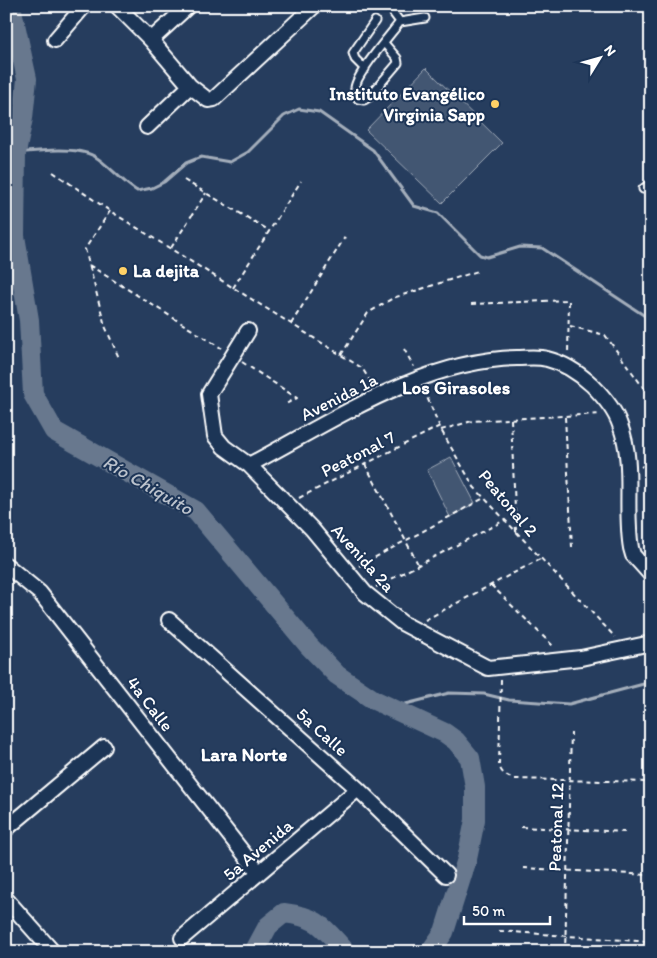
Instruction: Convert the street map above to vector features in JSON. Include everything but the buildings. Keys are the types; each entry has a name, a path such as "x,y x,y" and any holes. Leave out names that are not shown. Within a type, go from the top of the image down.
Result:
{"street":[{"path":"55,40 84,6"},
{"path":"116,6 151,40 190,86 208,100 214,99 314,6"},
{"path":"151,40 188,6"},
{"path":"147,127 190,86"},
{"name":"Avenida 2a","path":"248,332 209,394 214,436 224,447 250,465 288,504 365,593 410,628 488,668 566,660 651,643"},
{"name":"Avenida 1a","path":"250,465 380,396 420,379 456,366 492,359 544,358 582,375 615,413 624,438 626,454 631,548 633,555 651,574"},
{"name":"4a Calle","path":"8,570 28,582 40,593 260,873"},
{"name":"5a Calle","path":"169,620 358,789 446,875"},
{"path":"6,829 104,747"},
{"name":"5a Avenida","path":"182,938 358,789"},
{"path":"6,899 53,952"}],"lane":[{"path":"394,6 394,14 400,22"},
{"path":"384,43 397,58 398,63 369,97 361,100 355,94 355,88 365,69 384,43 400,22 425,18"},
{"path":"365,69 355,59 353,54 375,21"},
{"path":"643,189 651,183"}],"path":[{"path":"52,172 110,211 362,368 380,396"},
{"path":"184,180 270,231"},
{"path":"233,288 301,182"},
{"path":"171,249 206,193"},
{"path":"110,211 85,249 105,326 119,358"},
{"path":"291,324 345,237"},
{"path":"89,265 297,398 284,405"},
{"path":"341,356 368,313 392,298 478,271"},
{"path":"471,304 569,300 570,326 567,367"},
{"path":"570,326 605,335 651,398"},
{"name":"Peatonal 2","path":"404,349 420,379 441,430 474,487 606,629 628,649"},
{"path":"441,430 472,421 615,413"},
{"path":"565,417 572,547"},
{"path":"511,419 516,532"},
{"name":"Peatonal 7","path":"288,504 440,426"},
{"path":"365,464 419,565"},
{"path":"348,572 484,498"},
{"path":"365,593 505,520"},
{"path":"410,628 540,559"},
{"path":"491,585 566,660"},
{"path":"502,666 499,765 501,771 506,776 514,779 651,782"},
{"name":"Peatonal 12","path":"564,952 571,733"},
{"path":"521,827 569,831 626,832"},
{"path":"522,868 647,875"},
{"path":"499,931 651,942"}],"shaded area":[{"path":"426,68 502,143 442,203 366,130"},
{"path":"451,457 475,503 450,517 427,470"}],"waterway":[{"name":"Río Chiquito","path":"11,6 27,79 23,118 16,153 15,236 29,320 33,394 54,431 196,511 309,646 337,675 374,700 445,733 456,741 470,758 475,787 475,820 467,859 444,932 430,952"},
{"path":"16,153 56,150 86,153 94,156 137,191 152,188 164,182 186,163 201,157 230,162 248,152 284,116 299,109 319,112 373,150 414,206 438,213 480,255 487,257 520,247 542,248 651,320"},
{"path":"390,708 449,693 484,694 509,700 569,704 651,682"},
{"name":"Río Chiquito","path":"254,952 268,926 284,913 305,917 320,925 346,952"}],"place":[{"name":"Instituto Evangélico Virginia Sapp","path":"495,104"},
{"name":"La dejita","path":"123,271"}],"district":[{"name":"Los Girasoles","path":"456,387"},
{"name":"Lara Norte","path":"244,754"}]}
